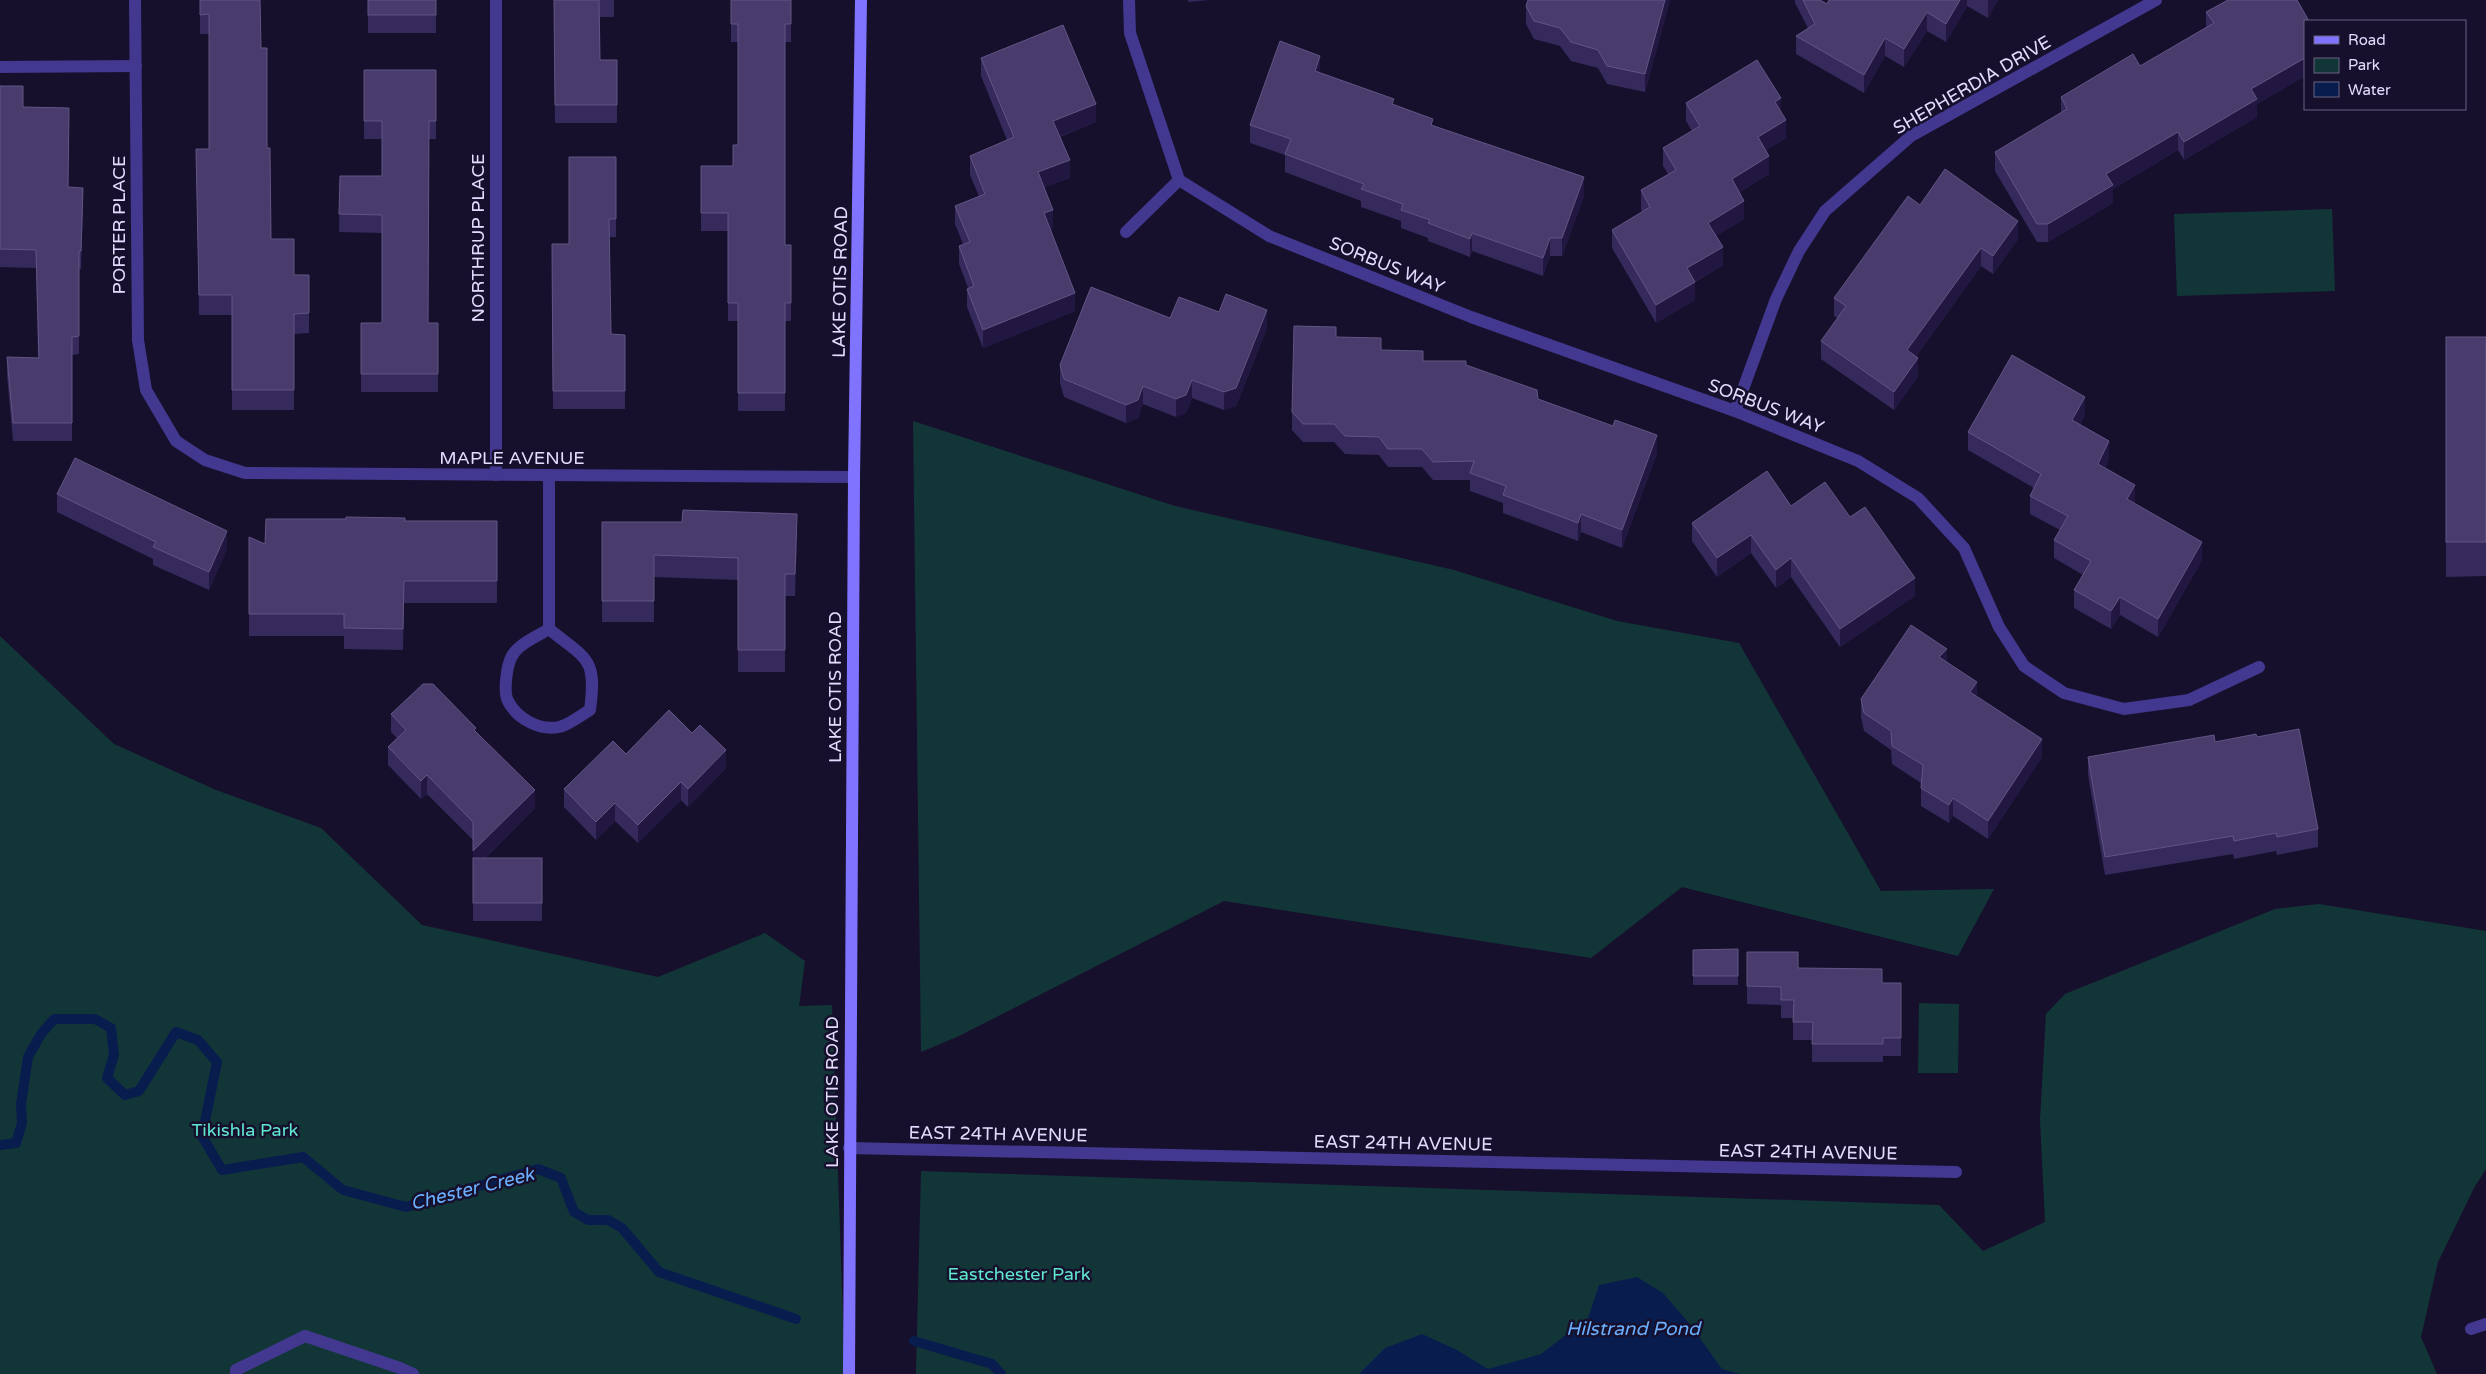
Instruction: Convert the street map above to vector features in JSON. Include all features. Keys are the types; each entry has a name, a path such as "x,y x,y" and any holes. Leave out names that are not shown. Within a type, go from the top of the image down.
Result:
{"main road":[{"name":"LAKE OTIS ROAD","path":"849,1374 854,477 861,0"}],"street":[{"name":"PORTER PLACE","path":"135,0 138,340 146,390 176,441"},
{"name":"NORTHRUP PLACE","path":"496,0 496,475"},
{"path":"1126,232 1180,180 1130,33 1129,0"},
{"name":"SHEPHERDIA DRIVE","path":"1735,411 1776,299 1799,251 1825,211 1911,136 2156,0"},
{"path":"0,67 136,66"},
{"name":"SORBUS WAY","path":"1180,180 1269,236 1470,317 1735,411 1858,461 1918,498 1964,548 1999,627 2024,666 2064,693 2124,709 2189,700 2259,667"},
{"name":"MAPLE AVENUE","path":"176,441 205,460 245,473 854,477"},
{"path":"549,476 549,629"},
{"path":"549,629 579,652 591,667 593,687 590,710 560,727 541,727 522,717 507,700 506,677 512,655 524,644 549,629"},
{"name":"EAST 24TH AVENUE","path":"849,1148 1956,1172"},
{"path":"2471,1329 2486,1324"},
{"path":"236,1374 236,1370 305,1336 414,1374"}],"green space":[{"path":"2332,209 2335,291 2177,296 2174,214"},
{"path":"913,421 1175,506 1454,570 1617,621 1739,643 1881,891 1994,889 1958,956 1682,887 1591,958 1224,901 959,1036 921,1052"},
{"name":"Tikishla Park","path":"0,636 114,744 216,790 321,828 422,925 658,977 765,933 805,961 799,1006 832,1005 845,1374 0,1374"},
{"name":"Eastchester Park","path":"2319,904 2486,931 2486,1169 2474,1188 2438,1262 2421,1337 2437,1374 916,1374 921,1171 1939,1205 1983,1251 2045,1222 2040,1120 2046,1014 2065,994 2275,909"},
{"path":"1919,1003 1959,1004 1958,1073 1918,1073"}],"water":[{"name":"Hilstrand Pond","path":"1637,1277 1663,1293 1689,1323 1722,1369 1740,1374 1359,1374 1385,1348 1422,1334 1457,1350 1488,1369 1541,1354 1588,1318 1599,1285"}],"building":[{"path":"200,0 260,0 261,48 267,48 267,148 270,148 271,239 294,239 294,275 309,275 309,313 294,314 294,390 232,390 232,295 199,295 196,149 209,149 209,14 200,15"},
{"path":"368,0 436,0 436,15 368,15"},
{"path":"554,0 599,0 600,60 617,60 617,105 555,105"},
{"path":"731,0 791,0 791,24 785,24 785,245 791,245 791,303 785,303 785,393 738,393 738,303 728,303 728,213 701,213 701,166 733,166 733,145 738,145 738,24 731,24"},
{"path":"1528,0 1665,0 1645,74 1607,66 1598,50 1571,42 1560,28 1534,21 1526,6"},
{"path":"1803,0 1820,0 1827,4 1829,0 1960,0 1946,24 1927,12 1904,49 1885,38 1864,75 1796,36 1815,24"},
{"path":"2228,0 2297,0 2308,20 2304,20 2304,59 2251,89 2257,99 2184,142 2178,132 2106,174 2113,185 2048,224 2037,224 1995,152 2067,109 2061,97 2133,54 2140,66 2214,23 2206,12"},
{"path":"1063,25 1096,104 1053,121 1070,160 1038,172 1053,210 1044,213 1075,293 983,330 967,289 974,286 959,246 970,242 955,206 985,194 970,156 1014,137 981,58"},
{"path":"1280,41 1320,56 1315,71 1394,99 1392,104 1433,119 1431,125 1584,177 1562,238 1550,238 1543,258 1472,233 1470,239 1428,223 1430,220 1401,210 1403,204 1361,189 1364,184 1285,154 1291,139 1250,125"},
{"path":"1757,60 1781,98 1775,102 1786,120 1758,137 1769,156 1732,179 1744,201 1708,223 1723,247 1687,268 1695,282 1656,305 1612,230 1650,207 1641,190 1676,170 1663,148 1700,126 1686,103"},
{"path":"364,70 436,70 436,121 429,121 428,323 438,323 438,374 361,374 361,323 382,323 382,215 339,214 340,176 382,176 382,121 364,121"},
{"path":"0,86 23,86 23,107 69,108 68,187 83,188 81,251 79,251 79,336 72,337 72,423 13,423 7,357 39,358 36,250 0,249"},
{"path":"569,157 616,157 616,219 609,219 611,334 625,335 625,391 553,391 552,244 569,244"},
{"path":"1945,169 2018,221 1993,256 1981,248 1907,350 1918,358 1894,392 1821,341 1846,306 1834,298 1908,196 1920,205"},
{"path":"1091,287 1170,318 1179,297 1219,312 1226,294 1267,310 1236,388 1224,392 1192,380 1186,395 1176,399 1143,386 1138,400 1126,405 1064,379 1060,365"},
{"path":"1294,326 1336,327 1336,337 1381,338 1381,350 1423,351 1423,361 1466,361 1466,365 1537,390 1538,399 1613,426 1615,420 1657,435 1622,530 1581,514 1578,523 1503,495 1506,486 1470,473 1474,461 1433,462 1422,449 1388,449 1379,437 1345,436 1334,424 1303,424 1292,412"},
{"path":"2446,337 2486,337 2486,542 2446,542"},
{"path":"2012,355 2085,397 2072,420 2109,441 2098,464 2135,485 2127,499 2202,542 2158,619 2120,597 2111,611 2074,590 2091,561 2054,540 2068,516 2030,496 2041,474 1968,432"},
{"path":"75,458 227,531 209,572 153,547 156,542 57,494"},
{"path":"1767,471 1791,506 1825,482 1850,517 1865,507 1915,578 1840,629 1791,558 1776,570 1751,535 1717,558 1692,523"},
{"path":"683,510 797,514 795,574 785,574 785,650 738,650 738,558 654,555 654,601 602,601 602,522 682,522"},
{"path":"346,517 405,518 405,521 497,521 497,581 404,581 403,629 344,628 344,614 249,614 249,537 265,544 266,519 346,519"},
{"path":"1911,625 1947,649 1939,657 1977,682 1970,692 2042,739 1988,821 1953,798 1949,805 1921,788 1923,765 1892,746 1891,731 1864,713 1861,699"},
{"path":"423,684 433,684 476,728 474,730 535,790 473,851 473,822 427,775 421,781 388,747 406,730 391,714"},
{"path":"669,710 692,733 700,725 726,750 688,789 681,782 638,825 615,803 596,822 564,789 613,741 626,754"},
{"path":"2299,729 2318,829 2277,837 2276,833 2234,841 2233,836 2105,857 2088,757 2214,735 2215,742 2256,734 2257,737"},
{"path":"473,858 542,858 542,903 473,903"},
{"path":"1738,949 1738,976 1693,976 1693,950"},
{"path":"1747,952 1798,952 1798,968 1882,969 1882,983 1901,983 1901,1038 1883,1038 1883,1044 1812,1044 1813,1022 1793,1022 1794,1000 1781,1000 1781,987 1747,986"}],"waterway":[{"name":"Chester Creek","path":"0,1145 16,1143 22,1123 21,1104 28,1057 41,1034 54,1019 95,1019 111,1028 114,1055 107,1078 125,1095 139,1091 176,1032 198,1040 217,1062 202,1136 222,1170 303,1157 343,1190 406,1207 538,1169 561,1178 574,1212 588,1220 608,1220 622,1228 659,1272 796,1319"},
{"name":"Chester Creek","path":"914,1341 992,1364 1001,1374"}]}
